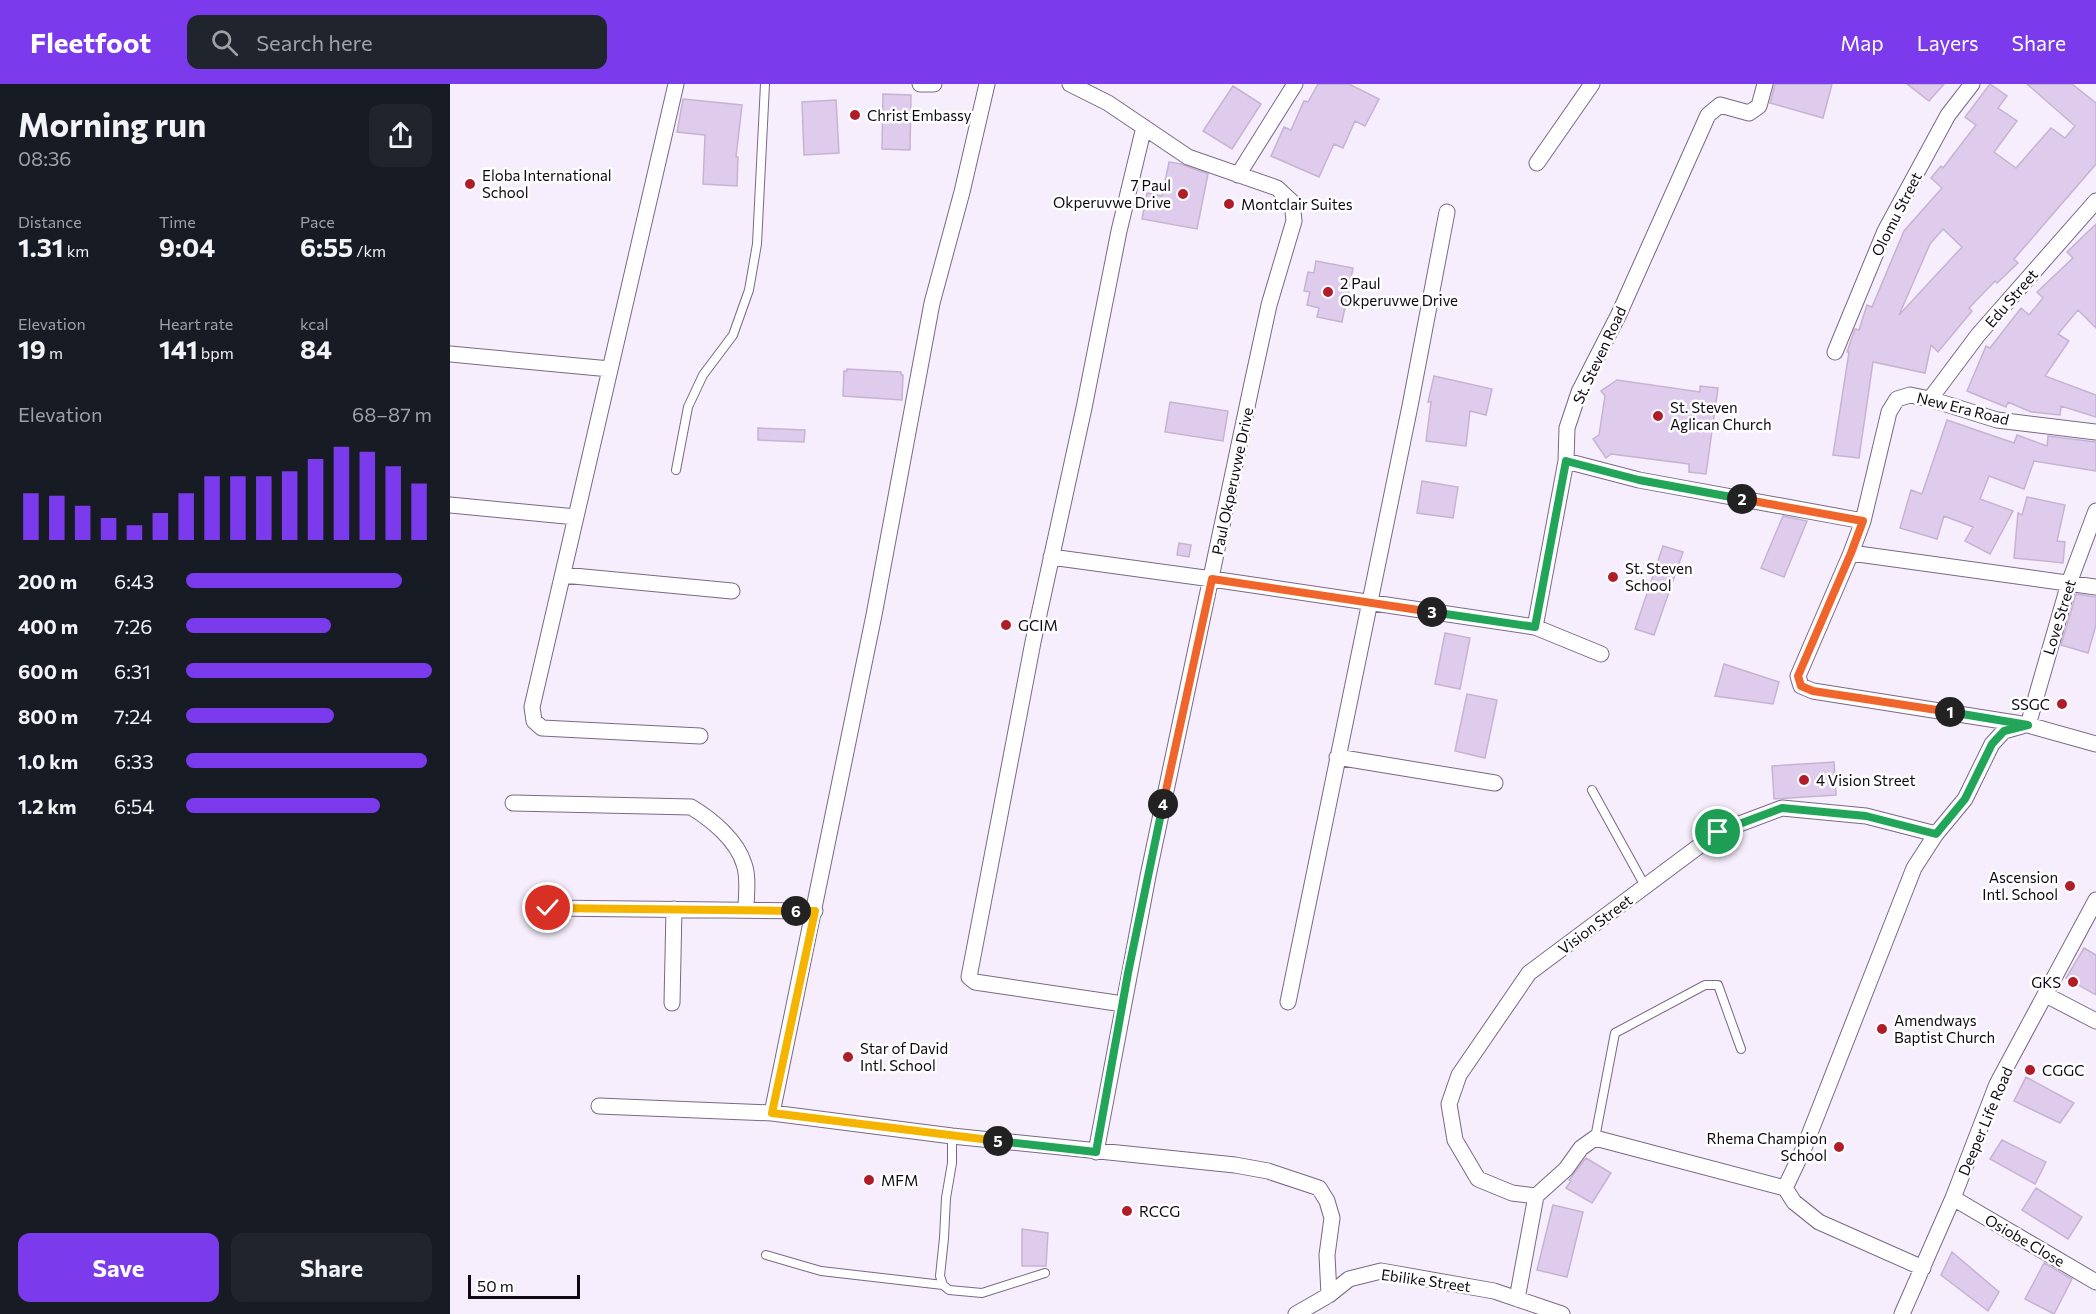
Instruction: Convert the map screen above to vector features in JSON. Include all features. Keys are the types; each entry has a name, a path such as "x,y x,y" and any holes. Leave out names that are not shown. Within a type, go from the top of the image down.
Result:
{"street":[{"path":"676,84 532,707 534,721 542,728 700,736"},
{"path":"920,84 934,84"},
{"path":"772,1113 874,615 932,303 962,192 987,84"},
{"name":"Paul Okperuvwe Drive","path":"1070,84 1108,103 1188,157 1277,188 1292,202 1294,221 1267,315 1148,876 1096,1152"},
{"path":"1238,175 1295,84"},
{"path":"1538,163 1592,84"},
{"name":"St. Steven Road","path":"1566,461 1567,428 1579,392 1618,314 1708,115 1720,105 1749,113 1759,106 1765,84"},
{"name":"Olomu Street","path":"1835,352 1885,231 1948,115 1972,84"},
{"path":"1123,1004 975,982 969,977 1051,557 1084,408 1119,231 1144,127"},
{"name":"Edu Street","path":"1930,399 1978,336 2096,201"},
{"path":"1288,1002 1410,406 1447,212"},
{"path":"450,354 610,369"},
{"name":"New Era Road","path":"2096,432 1997,420 1910,395 1897,399 1888,412 1863,521 1798,676 1801,686 1813,691 2028,725 2096,744"},
{"path":"1535,627 1566,461 1639,480 1863,521"},
{"path":"450,505 576,517"},
{"name":"Love Street","path":"2028,725 2069,584 2096,511"},
{"path":"1851,553 2096,587"},
{"path":"1051,557 1535,627 1601,654"},
{"path":"563,575 732,591"},
{"path":"1785,1188 1804,1148 1914,868 1936,834 1965,799 1992,744 2004,731 2028,725"},
{"path":"1337,757 1495,783"},
{"path":"513,803 691,807 736,845 745,865 746,910"},
{"name":"Vision Street","path":"1536,1196 1512,1193 1478,1179 1455,1140 1449,1104 1459,1075 1529,973 1718,832 1782,808 1866,816 1936,834"},
{"name":"Deeper Life Road","path":"1902,1314 1953,1198 1997,1084 2096,900"},
{"path":"548,908 815,911"},
{"path":"672,1003 674,909"},
{"path":"2046,995 2096,1021"},
{"path":"599,1106 772,1113 952,1136 1235,1165 1268,1171 1319,1188 1327,1201 1332,1218 1327,1256 1329,1295"},
{"path":"1517,1299 1536,1196 1566,1168 1581,1148 1595,1138 1785,1188 1794,1202 1819,1222 1923,1268"},
{"name":"Osiobe Close","path":"1953,1198 2096,1282"},
{"name":"Ebilike Street","path":"1296,1314 1329,1295 1350,1279 1381,1271 1494,1291 1562,1314"}],"lane":[{"path":"676,471 688,407 702,375 733,335 749,290 757,244 765,84"},
{"path":"1592,790 1645,886"},
{"path":"1595,1138 1615,1033 1705,986 1718,986 1741,1049"},
{"path":"943,1285 940,1276 946,1198 952,1162 952,1136"},
{"path":"766,1255 821,1272 943,1285 950,1290 982,1293 1045,1273"}],"building":[{"path":"1318,84 1349,84 1379,99 1365,126 1355,121 1343,148 1334,144 1319,177 1271,156 1284,127 1291,130 1304,101 1308,102"},
{"path":"1775,84 1832,84 1823,118 1770,103"},
{"path":"1907,84 1944,84 1929,101"},
{"path":"1990,84 2007,96 1998,108 2017,121 1994,152 2016,168 2051,128 2065,138 2075,126 2027,84 2072,84 2096,103 2096,164 2014,259 2018,263 1997,283 1995,281 1969,308 1972,311 1938,352 1931,345 1925,373 1873,362 1859,458 1833,455 1849,352 1847,352 1855,329 1859,330 1867,305 1872,307 1904,231 1942,188 1931,178 1941,166 1943,168 1976,125 1965,117","holes":["1943,229 1962,247 1899,315 1930,244"]},
{"path":"1233,86 1261,104 1232,149 1203,131"},
{"path":"883,94 911,95 910,150 882,149"},
{"path":"683,99 742,105 736,157 738,157 737,186 703,184 705,135 677,132"},
{"path":"836,100 839,153 804,155 802,102"},
{"name":"7 Paul Okperuvwe Drive","path":"1169,162 1208,174 1197,229 1142,219 1147,193 1162,196"},
{"path":"2096,224 2096,328 2078,310 2058,334 2069,341 2045,376 2096,395 2096,417 2061,406 2060,415 2031,412 2008,402 2006,407 1967,391 1986,346 1990,348 2021,308 2029,315 2043,298 2037,292 2073,258 2067,252"},
{"name":"2 Paul Okperuvwe Drive","path":"1316,261 1353,268 1342,322 1317,317 1319,308 1307,305 1310,292 1304,291 1308,272 1314,273"},
{"path":"847,369 901,372 903,375 902,400 843,396 844,371"},
{"path":"1434,376 1492,389 1486,415 1470,411 1466,446 1426,441 1431,402 1428,402"},
{"name":"St. Steven Aglican Church","path":"1617,380 1700,392 1700,386 1718,388 1706,474 1689,472 1689,464 1611,454 1606,458 1593,439 1599,435 1605,396 1601,391"},
{"path":"1170,402 1228,411 1223,441 1165,432"},
{"path":"1947,420 2014,443 2017,435 2047,446 2048,436 2096,442 2096,471 2034,461 2024,489 1989,476 1980,499 2013,511 1990,554 1965,541 1973,527 1944,516 1937,539 1900,528 1911,490 1922,494"},
{"path":"758,428 805,430 804,442 758,440"},
{"path":"1422,481 1458,487 1453,518 1417,513"},
{"path":"2027,497 2065,505 2057,541 2065,542 2063,563 2014,558 2018,513 2022,515"},
{"path":"1783,516 1807,521 1784,577 1761,568"},
{"path":"1179,543 1191,545 1189,557 1177,555"},
{"path":"1663,546 1683,552 1654,635 1635,629"},
{"path":"2076,594 2096,597 2096,625 2088,653 2061,645"},
{"path":"1445,633 1470,638 1460,689 1435,684"},
{"path":"1724,664 1779,682 1773,704 1715,696"},
{"path":"1467,694 1497,700 1485,758 1455,751"},
{"name":"4 Vision Street","path":"1834,762 1836,795 1774,799 1772,766"},
{"path":"2084,948 2096,955 2096,995 2066,978"},
{"path":"2026,1077 2074,1103 2060,1123 2014,1101"},
{"path":"2002,1140 2046,1162 2035,1184 1990,1159"},
{"path":"1586,1158 1611,1173 1592,1203 1566,1188 1571,1181 1569,1180"},
{"path":"2036,1188 2082,1217 2068,1239 2022,1210"},
{"path":"1553,1205 1583,1212 1567,1277 1537,1270"},
{"path":"1022,1229 1048,1233 1046,1266 1022,1266"},
{"path":"1952,1252 1999,1292 1988,1311 1941,1275"},
{"path":"2044,1263 2072,1279 2054,1314 2025,1299"}],"place":[{"name":"Christ Embassy","path":"855,115"},
{"name":"Eloba International School","path":"470,184"},
{"name":"7 Paul Okperuvwe Drive","path":"1183,194"},
{"name":"Montclair Suites","path":"1229,204"},
{"name":"2 Paul Okperuvwe Drive","path":"1328,292"},
{"name":"St. Steven Aglican Church","path":"1658,416"},
{"name":"St. Steven School","path":"1613,577"},
{"name":"GCIM","path":"1006,625"},
{"name":"SSGC","path":"2062,704"},
{"name":"4 Vision Street","path":"1804,780"},
{"name":"Ascension Intl. School","path":"2070,886"},
{"name":"GKS","path":"2073,982"},
{"name":"Amendways Baptist Church","path":"1882,1029"},
{"name":"Star of David Intl. School","path":"848,1057"},
{"name":"CGGC","path":"2030,1070"},
{"name":"Rhema Champion School","path":"1839,1147"},
{"name":"MFM","path":"869,1180"},
{"name":"RCCG","path":"1127,1211"}],"route":[{"path":"548,908 815,911 772,1113 1096,1152 1128,973 1212,579 1535,627 1566,461 1639,480 1863,521 1798,676 1801,686 1813,691 2028,725 2004,731 1992,744 1965,799 1936,834 1866,816 1782,808 1718,832"}]}
